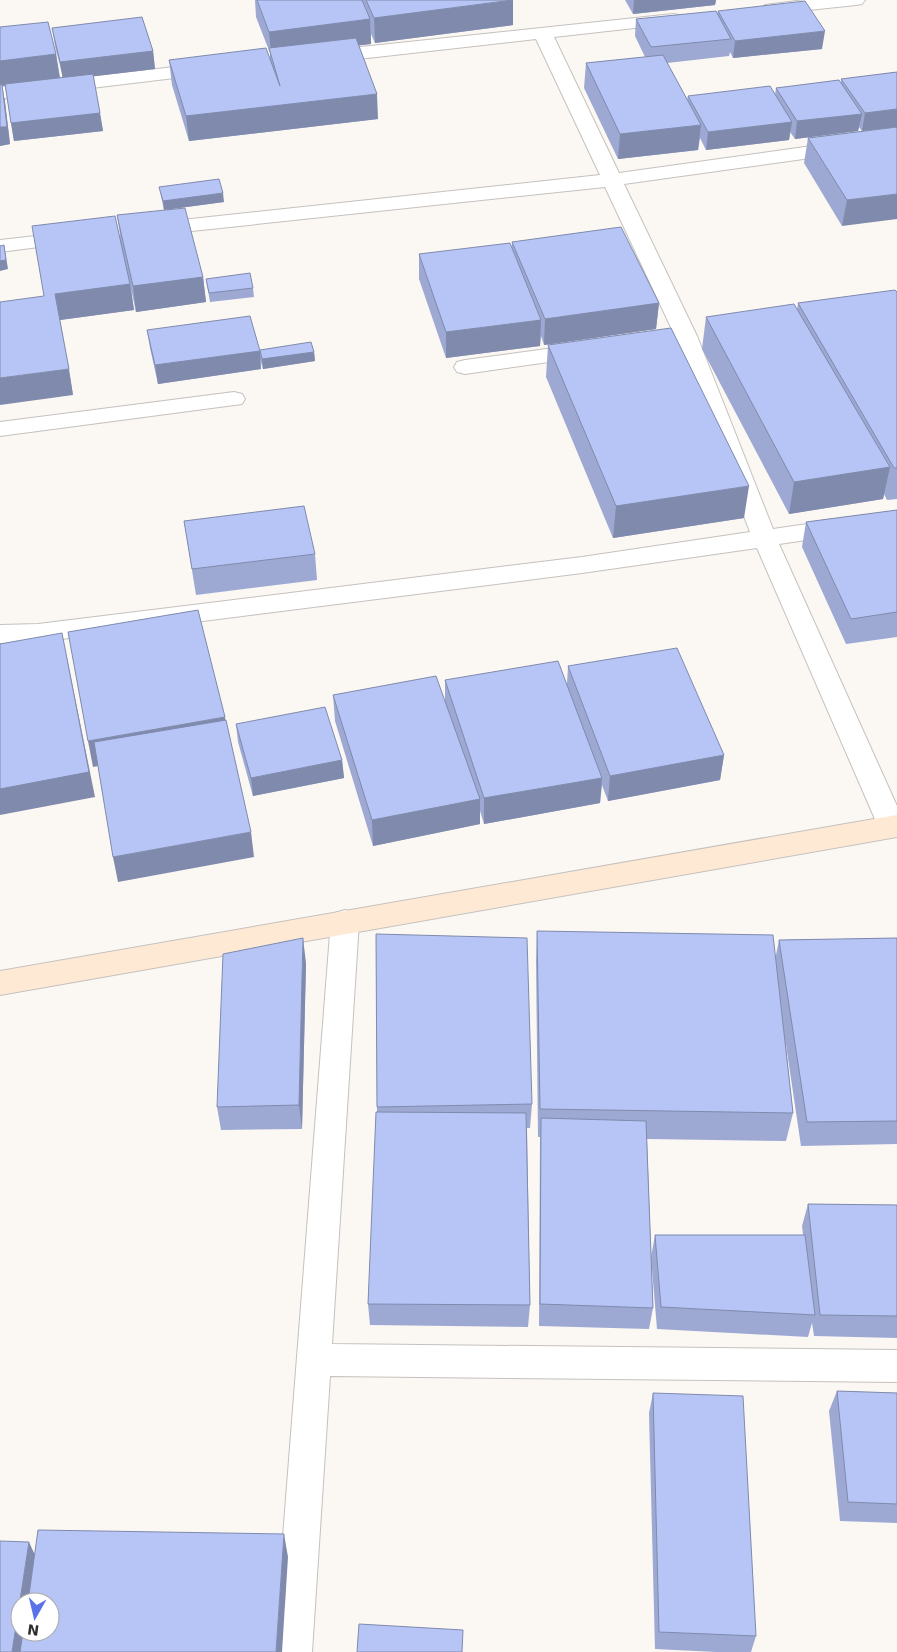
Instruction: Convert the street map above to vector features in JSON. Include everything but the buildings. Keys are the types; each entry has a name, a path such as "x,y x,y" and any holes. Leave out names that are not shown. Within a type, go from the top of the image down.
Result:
{"street":[{"path":"758,10 856,0"},
{"path":"306,59 690,17"},
{"path":"0,983 895,826 765,539 686,337 542,32"},
{"path":"0,93 227,68"},
{"path":"138,231 612,180 897,140"},
{"path":"0,246 89,236"},
{"path":"464,367 600,348"},
{"path":"0,429 234,399"},
{"path":"0,634 38,633 582,565 897,519"},
{"path":"293,1652 345,921"},
{"path":"314,1360 897,1366"}]}
